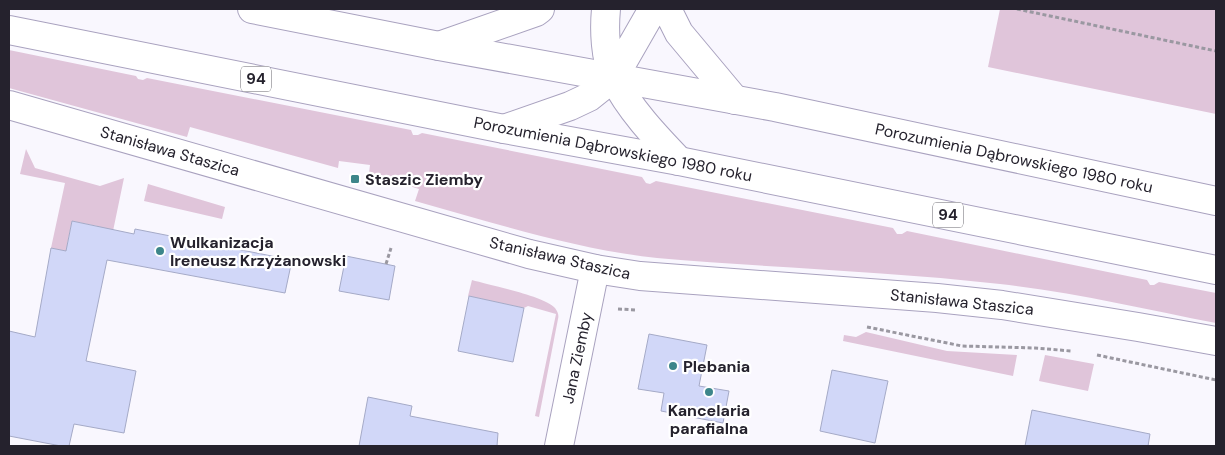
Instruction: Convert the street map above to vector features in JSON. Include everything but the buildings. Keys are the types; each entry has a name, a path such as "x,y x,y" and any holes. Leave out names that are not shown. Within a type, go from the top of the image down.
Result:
{"main road":[{"name":"Porozumienia Dąbrowskiego 1980 roku","path":"252,9 439,46 735,100 1216,201"},
{"path":"439,46 540,9"},
{"path":"606,9 606,46 614,77 631,105 654,135 679,161"},
{"path":"504,129 570,106 589,97 614,77 653,9"},
{"path":"667,9 679,33 735,100"},
{"name":"Porozumienia Dąbrowskiego 1980 roku","path":"9,30 504,129 679,161 1216,270"},
{"name":"Stanisława Staszica","path":"9,105 512,249 595,269 671,280 970,301 1074,316 1216,341"},
{"name":"Jana Ziemby","path":"559,446 595,269"}],"path":[{"path":"1017,9 1216,51"},
{"path":"386,264 392,248"},
{"path":"862,327 962,346 1075,351"},
{"path":"1092,354 1216,380"}],"shaded area":[{"path":"1000,9 1216,9 1216,114 988,67"},
{"path":"9,50 136,76 138,79 143,80 147,78 411,130 413,135 422,133 642,177 646,183 650,184 656,181 893,228 897,234 907,231 1147,280 1150,285 1159,282 1216,293 1216,323 1109,301 1027,287 914,276 657,258 565,242 415,201 419,189 369,173 370,165 339,161 338,168 190,127 187,137 9,88"},
{"path":"26,149 35,168 100,186 124,178 107,260 51,248 65,183 20,174","holes":["72,221 97,226 93,250 67,245"]},
{"path":"148,184 225,207 222,219 144,201"},
{"path":"472,280 540,299 558,312 539,417 535,416 556,314 528,306 524,308 468,296"},
{"path":"866,332 947,351 1017,355 1013,376 843,341 844,335 856,337"},
{"path":"1045,355 1094,364 1088,391 1039,381"}],"place":[{"name":"Staszic Ziemby","path":"355,179"},
{"name":"Wulkanizacja Ireneusz Krzyżanowski","path":"160,251"},
{"name":"Plebania","path":"673,366"},
{"name":"Kancelaria parafialna","path":"709,392"}]}
